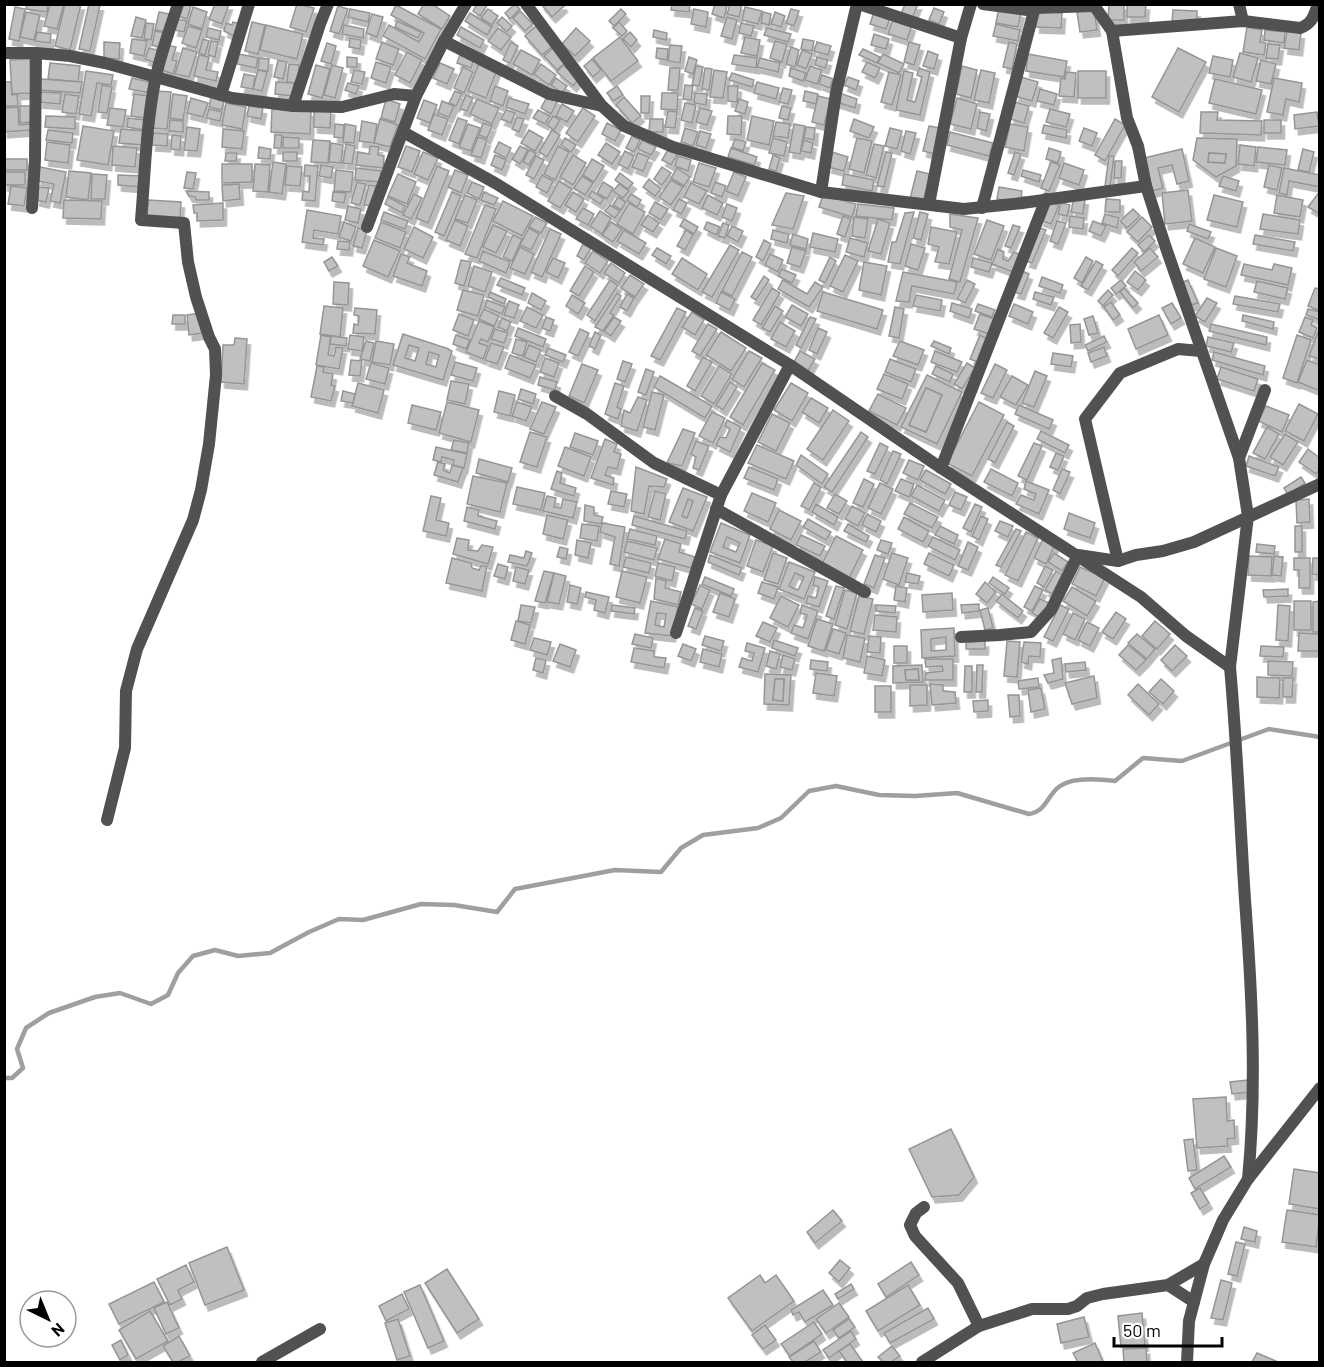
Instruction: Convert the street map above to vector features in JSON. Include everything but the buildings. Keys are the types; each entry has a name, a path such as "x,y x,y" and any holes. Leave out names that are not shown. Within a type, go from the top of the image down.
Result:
{"street":[{"path":"107,820 125,747 126,692 137,648 193,520 201,490 209,444 216,375 215,349 196,297 188,262 184,223 141,220 147,130 156,78 178,4"},
{"path":"221,95 249,4"},
{"path":"293,106 328,4"},
{"path":"367,227 416,96 444,40 466,4"},
{"path":"526,4 602,106 624,126 674,147 820,192 963,209 1146,186"},
{"path":"820,192 836,93 858,4 961,38"},
{"path":"929,204 961,38 971,4"},
{"path":"983,4 1034,11"},
{"path":"1239,4 1243,21"},
{"path":"1112,32 1243,21 1300,28 1312,20 1318,4"},
{"path":"982,208 1034,11 1036,8 1093,5 1112,32 1127,118 1138,146 1146,186 1239,458 1248,516 1230,668 1238,756 1252,1007 1252,1141 1248,1179"},
{"path":"444,40 549,94 602,106"},
{"path":"4,53 36,53 105,63 221,95 293,106 342,106 394,94 416,96"},
{"path":"32,208 36,53"},
{"path":"402,132 495,183 790,365 941,468 1141,597 1185,636 1230,668"},
{"path":"941,468 1046,200"},
{"path":"1118,561 1085,419 1120,373 1178,349 1201,351"},
{"path":"676,633 721,495 790,365"},
{"path":"1239,458 1264,390"},
{"path":"555,396 587,414 654,463 721,495"},
{"path":"1078,555 1118,561 1194,542 1320,484"},
{"path":"716,508 865,592"},
{"path":"961,636 1031,632 1052,610 1078,555"},
{"path":"1187,1362 1189,1321 1204,1264 1223,1220 1248,1179 1320,1088"},
{"path":"924,1207 916,1213 910,1225 915,1236 958,1283 979,1326"},
{"path":"922,1362 979,1326 1032,1309 1068,1309 1088,1298 1103,1294 1168,1285 1204,1264"},
{"path":"1168,1285 1194,1302"},
{"path":"262,1362 320,1329"}],"waterway":[{"path":"4,1078 12,1078 23,1068 17,1049 26,1028 49,1013 95,997 120,993 151,1004 168,995 178,973 193,956 215,950 238,956 270,953 339,919 363,920 421,904 454,905 497,912 515,889 615,870 661,872 681,848 703,835 758,828 781,818 809,791 836,786 879,795 915,796 957,793 1029,814 1040,810 1056,790 1065,783 1087,779 1115,781 1143,758 1182,761 1269,729 1320,737"}]}
